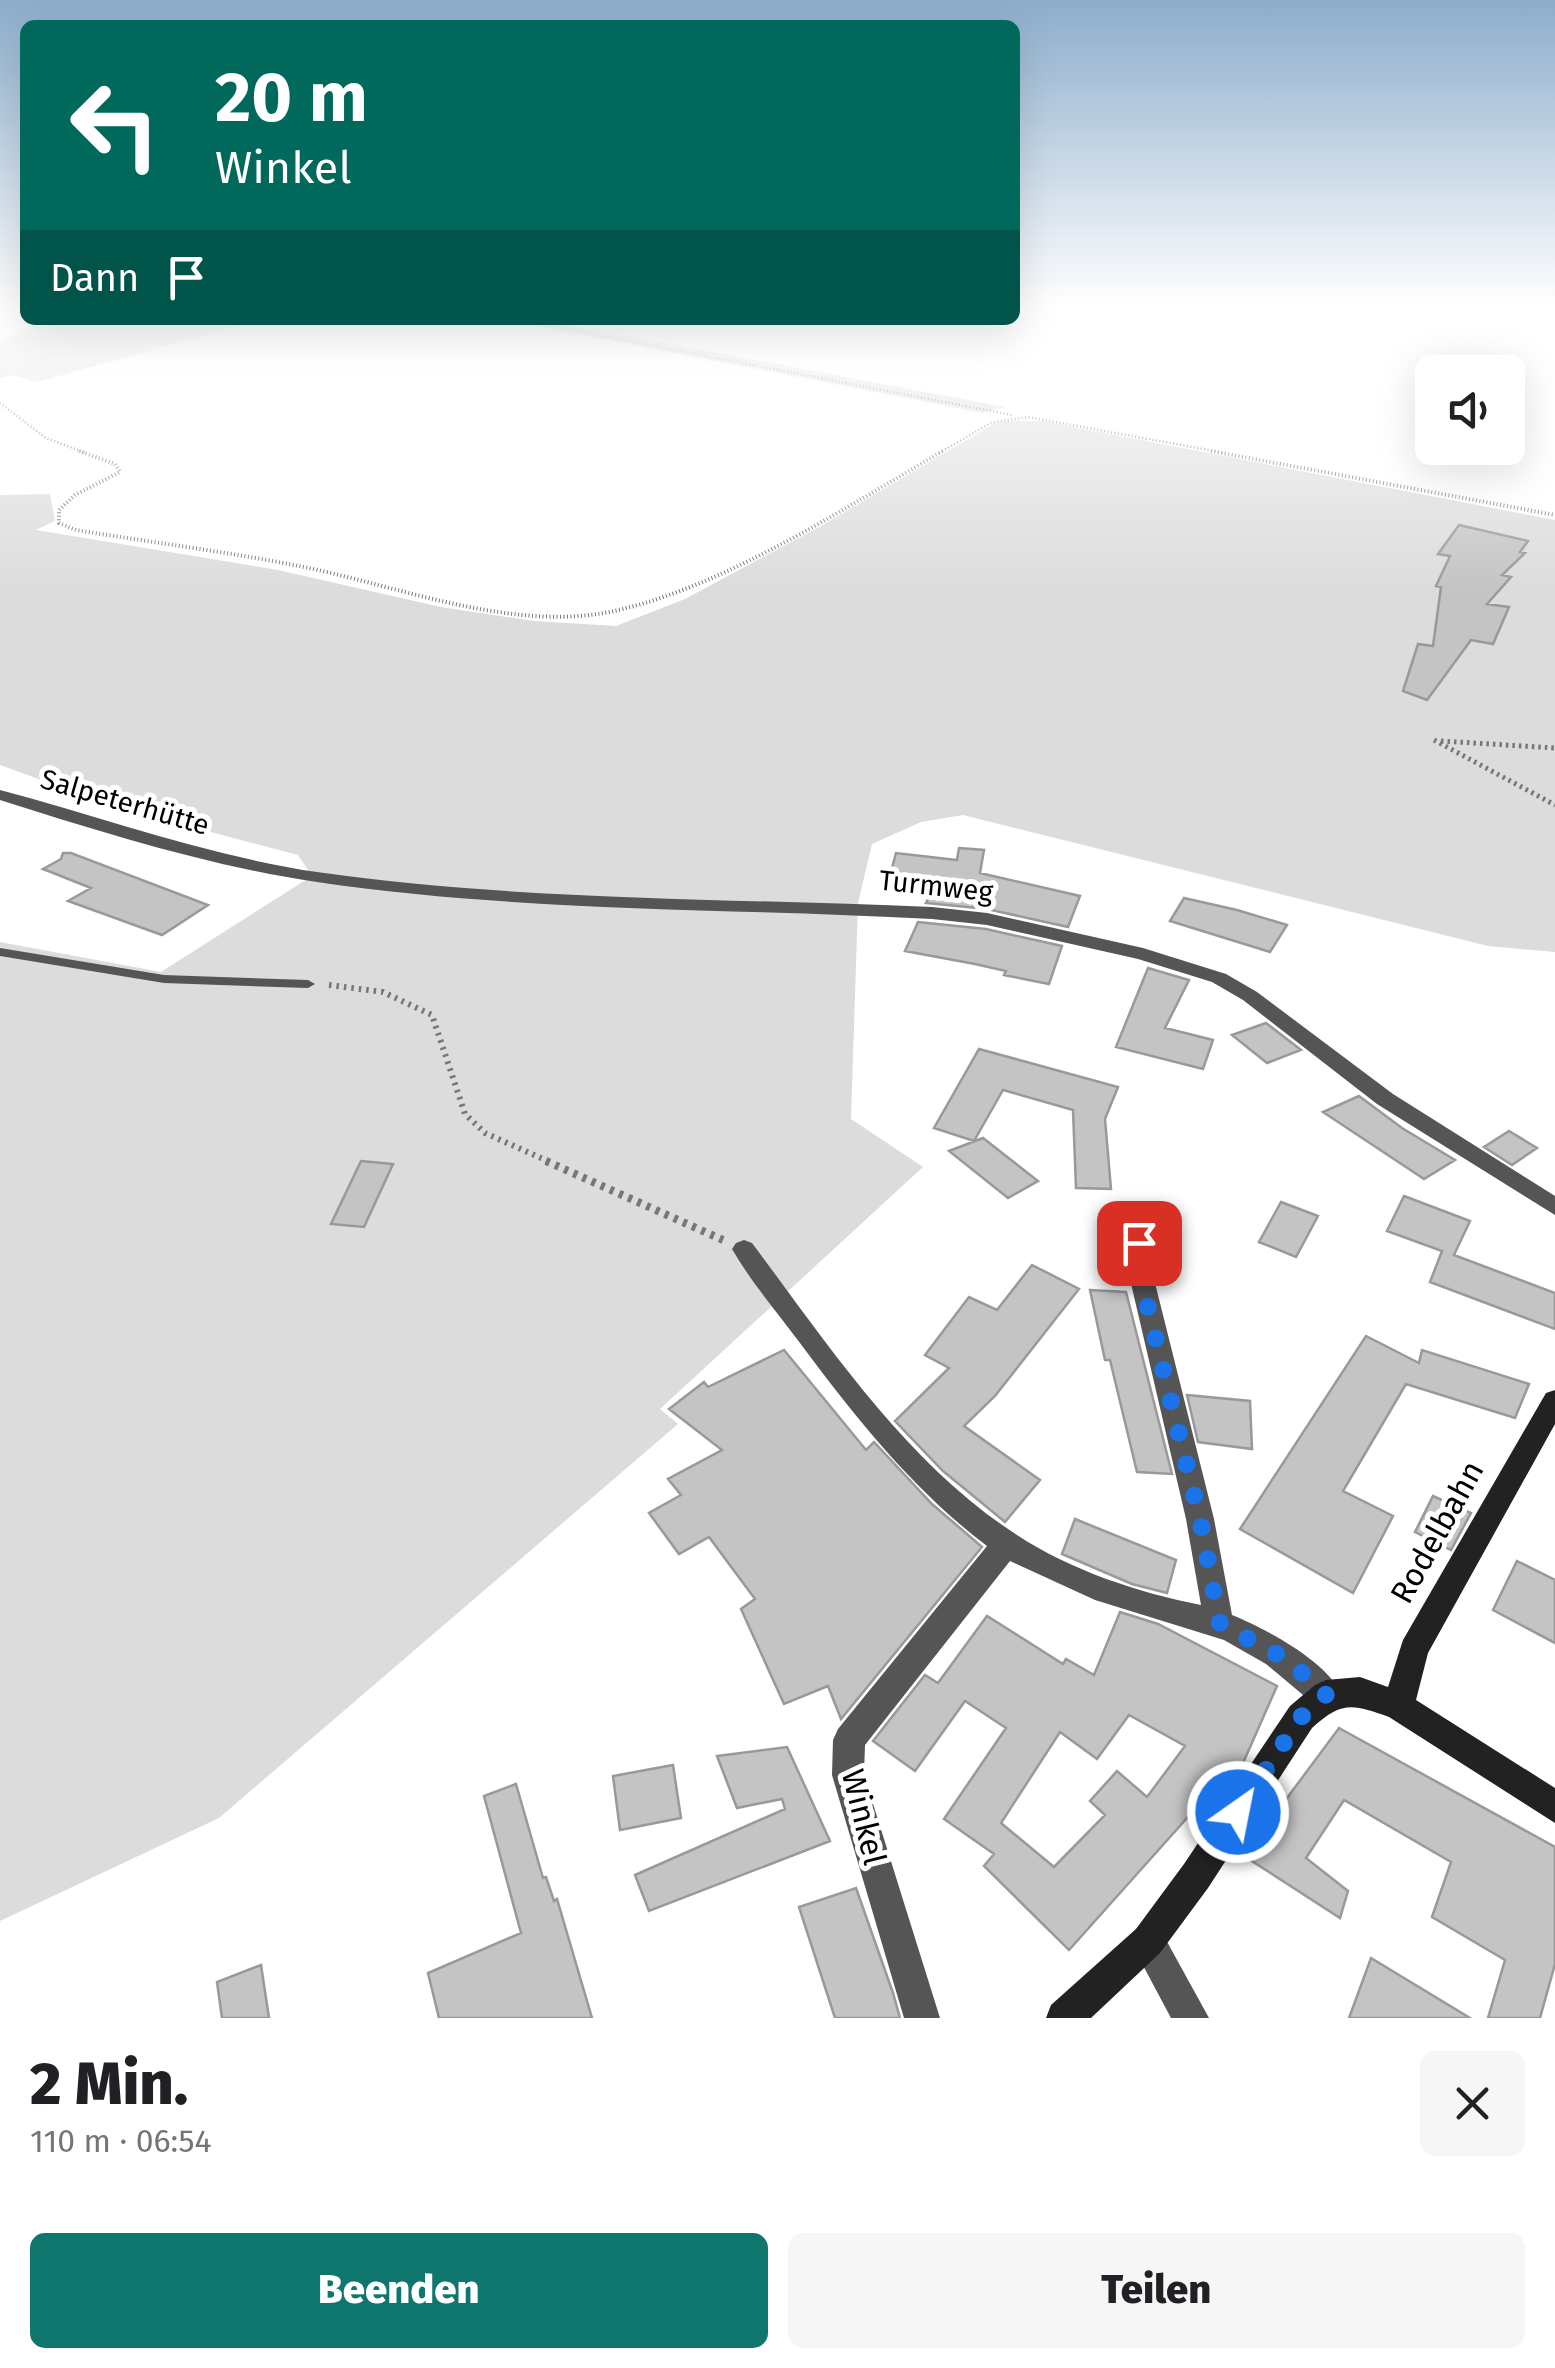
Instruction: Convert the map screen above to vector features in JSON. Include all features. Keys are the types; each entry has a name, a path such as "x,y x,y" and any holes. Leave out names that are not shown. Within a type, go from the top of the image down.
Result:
{"main road":[{"name":"Rodelbahn","path":"1400,1706 1414,1650 1555,1400"},
{"path":"1064,2018 1148,1941 1301,1717 1326,1695 1360,1692 1400,1706 1555,1808"}],"street":[{"name":"Salpeterhütte","path":"0,794 160,845 235,860"},
{"name":"Turmweg","path":"235,860 392,887 620,902 932,913 987,919 1143,954 1218,978 1250,996 1385,1099 1555,1207"},
{"path":"1139,1243 1140,1275 1200,1519 1220,1624"},
{"path":"744,1249 890,1434 945,1494 1006,1544 1084,1580 1171,1613 1220,1624 1288,1660 1326,1695"},
{"name":"Winkel","path":"922,2018 848,1775 849,1740 1006,1544"},
{"path":"1148,1941 1191,2018"}],"lane":[{"path":"0,952 164,978 308,984"}],"path":[{"path":"951,403 1555,515"},
{"path":"0,404 46,438 115,464 120,472 75,496 59,510 59,523 76,530 295,565 490,610 572,616 621,610 689,589 837,512 992,422 1028,418"},
{"path":"1434,740 1555,748"},
{"path":"1434,740 1555,805"},
{"path":"308,984 378,990 432,1015 465,1114 485,1133 744,1249"}],"shaded area":[{"path":"932,403 1005,407 982,413"},
{"path":"1043,421 1555,520 1555,952 1488,946 963,815 921,822 872,844 858,903 851,1119 923,1167 660,1409 678,1424 219,1818 0,1921 0,942 161,972 312,876 298,855 113,806 0,765 0,495 50,494 55,521 36,530 278,570 441,607 534,621 616,626 685,599 821,526 994,424"}],"building":[{"path":"1459,525 1528,541 1520,552 1525,553 1502,575 1511,577 1487,604 1509,607 1493,644 1471,640 1427,700 1403,691 1418,644 1433,646 1441,587 1436,586 1450,556 1438,554"},
{"path":"959,848 984,850 980,873 1080,896 1068,927 987,909 926,903 932,891 887,886 896,853 957,860"},
{"path":"63,853 208,905 162,935 68,901 91,888 43,869 61,859"},
{"path":"1184,898 1287,925 1270,952 1170,921"},
{"path":"918,922 986,929 1062,946 1049,984 1004,975 1006,971 905,951"},
{"path":"1148,968 1189,980 1165,1028 1213,1040 1203,1069 1116,1047"},
{"path":"1266,1023 1301,1050 1267,1063 1232,1035"},
{"path":"979,1049 1118,1087 1105,1119 1111,1189 1076,1188 1073,1110 1003,1090 974,1141 934,1128"},
{"path":"1359,1096 1455,1160 1424,1179 1323,1112"},
{"path":"1509,1131 1537,1148 1512,1165 1484,1147"},
{"path":"983,1138 1038,1181 1008,1198 949,1151"},
{"path":"361,1161 393,1164 364,1227 331,1224"},
{"path":"1404,1196 1470,1221 1454,1255 1555,1293 1555,1329 1430,1282 1442,1251 1387,1231"},
{"path":"1281,1202 1318,1216 1296,1257 1259,1242"},
{"path":"1032,1265 1079,1289 995,1396 964,1426 1040,1480 1005,1522 943,1471 895,1421 949,1368 925,1355 969,1297 997,1310"},
{"path":"1090,1290 1126,1292 1172,1474 1137,1472"},
{"path":"1366,1336 1419,1363 1422,1350 1529,1384 1515,1418 1406,1384 1343,1491 1393,1516 1353,1593 1240,1529"},
{"path":"784,1350 866,1450 874,1442 932,1504 982,1547 841,1719 828,1686 784,1704 741,1609 755,1599 709,1537 679,1554 649,1513 681,1495 668,1479 722,1450 669,1409 704,1382 708,1387"},
{"path":"1187,1395 1250,1401 1252,1449 1198,1442"},
{"path":"1433,1496 1471,1513 1451,1550 1415,1532"},
{"path":"1075,1519 1176,1560 1167,1593 1132,1584 1062,1554"},
{"path":"1517,1561 1555,1580 1555,1643 1493,1610"},
{"path":"1120,1612 1158,1624 1277,1686 1243,1763 1223,1789 1213,1789 1069,1950 984,1866 994,1854 944,1819 1006,1728 965,1701 915,1771 873,1741 925,1675 938,1683 987,1616 1063,1664 1066,1659 1094,1675","holes":["1129,1715 1185,1746 1147,1797 1117,1771 1090,1801 1105,1815 1054,1867 1001,1823 1060,1732 1097,1759"]},
{"path":"1339,1728 1555,1847 1555,1964 1540,2018 1488,2018 1505,1960 1432,1917 1451,1862 1344,1800 1306,1858 1348,1891 1340,1918 1244,1856"},
{"path":"787,1747 830,1841 649,1911 635,1875 785,1809 782,1799 737,1808 717,1756"},
{"path":"673,1765 681,1818 620,1830 613,1776"},
{"path":"516,1784 543,1878 546,1877 554,1901 557,1899 592,2018 439,2018 428,1973 521,1933 484,1796"},
{"path":"856,1888 900,2018 835,2018 799,1907"},
{"path":"1371,1958 1470,2018 1349,2018"},
{"path":"261,1965 269,2018 222,2018 217,1982"}],"route":[{"path":"1139,1243 1140,1275 1200,1519 1220,1624 1288,1660 1326,1695 1301,1717 1238,1812"}]}
